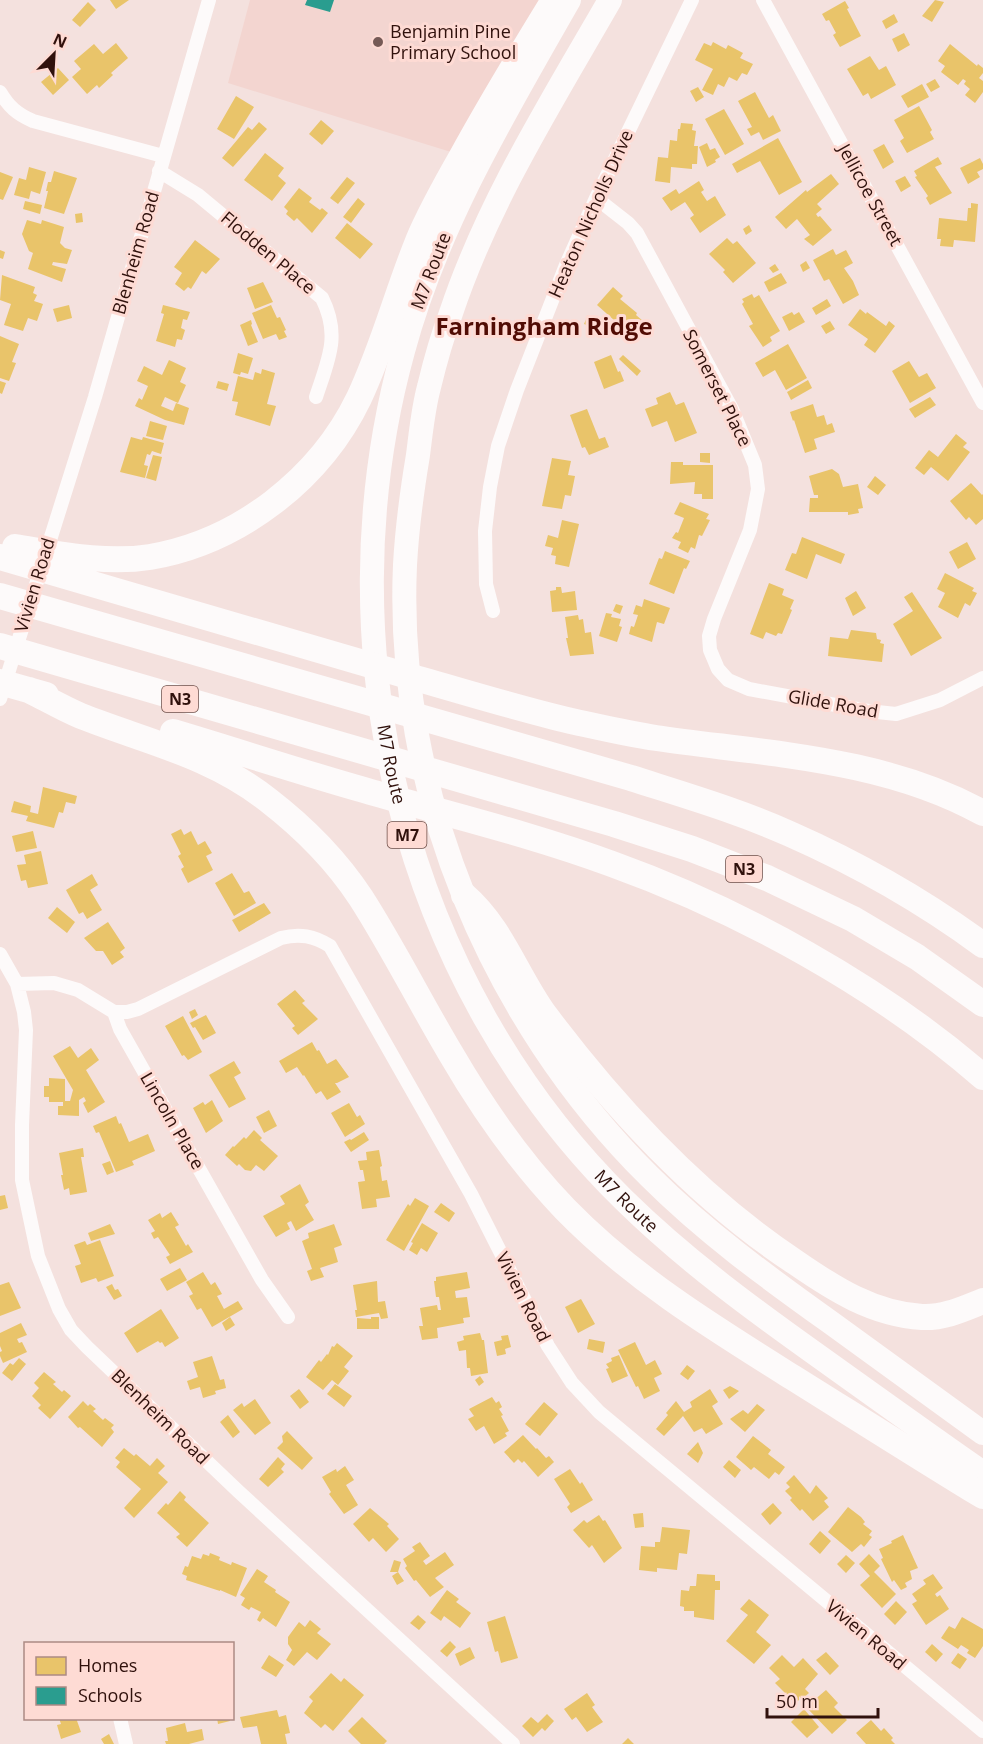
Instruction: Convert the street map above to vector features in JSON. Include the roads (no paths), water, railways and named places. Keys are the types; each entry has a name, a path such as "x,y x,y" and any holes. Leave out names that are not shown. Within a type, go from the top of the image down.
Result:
{"highway":[{"path":"0,544 79,558 150,557 222,533 253,516 278,498 316,464 344,424 358,399 374,362 418,240 440,196 485,115 554,0"},
{"name":"M7 Route","path":"569,0 484,153 444,236 403,349 381,452 372,533 373,638 387,747 405,829 440,929 492,1029 518,1070 584,1158 625,1201 715,1280 983,1473"},
{"name":"M7 Route","path":"610,0 488,222 451,313 428,389 410,509 405,569 408,660 418,743 430,794 464,895 496,966 520,1011 551,1059 609,1132 647,1174 695,1220 753,1267 983,1432"},
{"path":"0,557 570,721 653,738 806,758 868,770 922,786 964,802 983,813"},
{"path":"0,596 631,778 718,806 790,834 867,871 941,915 983,945"},
{"name":"N3","path":"0,646 681,845 767,878 853,919 916,957 983,1004"},
{"path":"0,682 490,825 611,863 678,890 771,935 828,967 894,1009 962,1058 983,1077"},
{"path":"29,690 80,716 205,761 238,778 294,821 318,845 360,896 453,1058 488,1114 529,1168 566,1210 607,1248 681,1306 983,1497"},
{"path":"464,895 489,920 543,1012 595,1079 696,1184 769,1245 838,1292 896,1313 924,1317 954,1313 983,1301"}],"street":[{"name":"Blenheim Road","path":"60,505 95,397 209,0"},
{"name":"Heaton Nicholls Drive","path":"493,611 486,584 485,531 498,446 566,265 692,0"},
{"name":"Jellicoe Street","path":"763,0 980,385 983,403"},
{"path":"0,92 8,105 18,114 33,121 164,156"},
{"name":"Flodden Place","path":"159,171 198,195 322,298 333,328 330,352 316,397"},
{"name":"Somerset Place","path":"596,198 637,233 732,409 755,465 758,489 750,530 709,636 710,650 718,669"},
{"name":"Vivien Road","path":"0,699 60,505"},
{"name":"Glide Road","path":"718,669 728,680 749,689 896,714 940,700 983,678"},
{"name":"Vivien Road","path":"114,1012 138,1009 281,938 293,935 308,936 320,939 330,946 471,1194 548,1346 572,1383 599,1412 983,1731"},
{"path":"0,954 16,984 54,983 78,990 114,1012"},
{"name":"Blenheim Road","path":"16,984 24,1012 26,1030 22,1180 38,1256 59,1309 71,1330 238,1491 513,1744"},
{"name":"Lincoln Place","path":"114,1012 120,1029 262,1280 288,1317"},
{"path":"120,1720 126,1744"}],"place":[{"name":"Benjamin Pine Primary School","path":"378,42"}],"district":[{"name":"Farningham Ridge","path":"544,327"}]}
